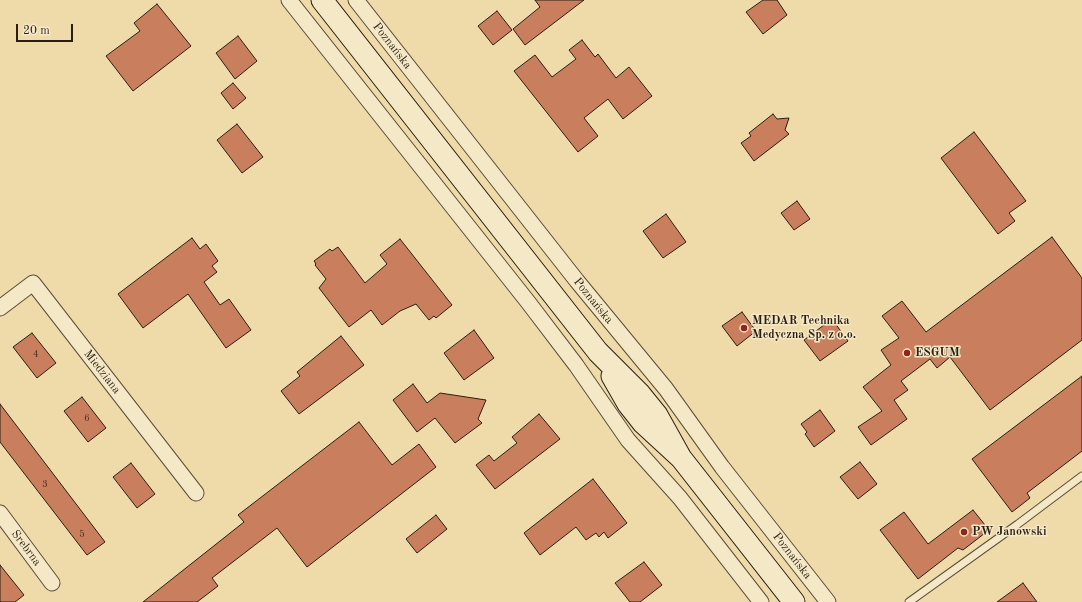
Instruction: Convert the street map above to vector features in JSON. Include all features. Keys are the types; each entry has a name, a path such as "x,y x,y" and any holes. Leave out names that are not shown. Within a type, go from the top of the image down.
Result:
{"main road":[{"path":"322,0 598,352 640,394 657,415 681,458 794,602"}],"street":[{"path":"289,0 533,308 628,440 689,509 761,602"},
{"name":"Poznańska","path":"356,0 572,275 666,389 722,468 828,602"},
{"name":"Miedziana","path":"0,308 33,283 196,493"},
{"name":"Srebrna","path":"0,513 52,583"}],"lane":[{"path":"909,602 1082,476"}],"building":[{"path":"535,0 584,0 525,45 513,29 540,7"},
{"path":"763,0 777,0 787,15 763,34 746,12"},
{"path":"157,4 191,46 133,91 106,56 140,31 134,23"},
{"path":"497,11 512,30 493,45 478,26"},
{"path":"238,36 257,61 235,79 216,53"},
{"path":"582,40 595,57 598,54 616,78 629,67 652,96 623,119 608,99 584,118 598,136 578,152 514,71 535,55 552,77 576,59 569,50"},
{"path":"233,83 246,98 233,109 221,93"},
{"path":"773,114 777,119 789,118 785,130 789,134 754,161 741,143 751,136 749,133"},
{"path":"237,124 263,157 242,173 217,140"},
{"path":"974,132 1026,201 1009,213 1015,221 998,234 941,158"},
{"path":"797,201 810,219 794,230 781,213"},
{"path":"666,214 686,242 663,258 643,231"},
{"path":"1052,237 1082,278 1082,340 990,410 950,357 937,368 930,359 901,381 908,390 894,400 907,419 871,445 858,427 882,411 863,387 891,365 881,350 899,338 882,316 902,301 926,332"},
{"path":"192,238 200,249 206,244 218,261 212,266 217,272 204,282 220,305 229,299 251,330 226,348 188,294 143,328 118,294"},
{"path":"400,239 452,305 436,318 434,316 429,320 416,304 400,311 382,325 371,310 349,327 319,288 326,279 315,265 316,264 314,261 330,249 332,251 338,247 365,283 387,264 380,255"},
{"path":"742,312 756,331 737,346 722,326"},
{"path":"832,319 848,341 820,361 804,340"},
{"path":"474,330 494,358 464,380 444,353"},
{"path":"32,333 56,363 37,378 13,347"},
{"path":"341,336 364,365 299,414 281,391 300,376 297,372"},
{"path":"1082,376 1082,451 1027,493 1030,498 1012,512 972,459"},
{"path":"413,384 427,403 440,393 486,400 478,419 482,423 455,443 435,418 417,432 393,400"},
{"path":"82,397 106,428 88,442 64,411"},
{"path":"0,404 105,542 87,555 0,442"},
{"path":"820,410 835,431 814,447 805,434 807,432 801,424"},
{"path":"539,414 560,439 495,489 476,465 489,455 494,461 517,443 512,437"},
{"path":"359,422 392,465 419,444 436,467 307,567 277,528 212,578 218,586 197,602 143,602 244,522 238,515"},
{"path":"860,462 877,484 858,499 840,477"},
{"path":"131,463 155,494 137,508 113,477"},
{"path":"593,479 627,523 608,538 604,532 599,537 596,533 586,540 576,527 540,555 524,533"},
{"path":"973,510 989,530 963,550 958,548 918,579 880,530 904,512 928,544"},
{"path":"436,515 447,529 417,553 406,539"},
{"path":"644,562 662,585 640,602 630,602 615,583"},
{"path":"0,565 24,595 15,602 0,602"},
{"path":"1023,583 1037,602 997,602"}],"place":[{"name":"MEDAR Technika Medyczna Sp. z o.o.","path":"744,328"},
{"name":"ESGUM","path":"907,353"},
{"name":"PW Janowski","path":"964,532"}]}
